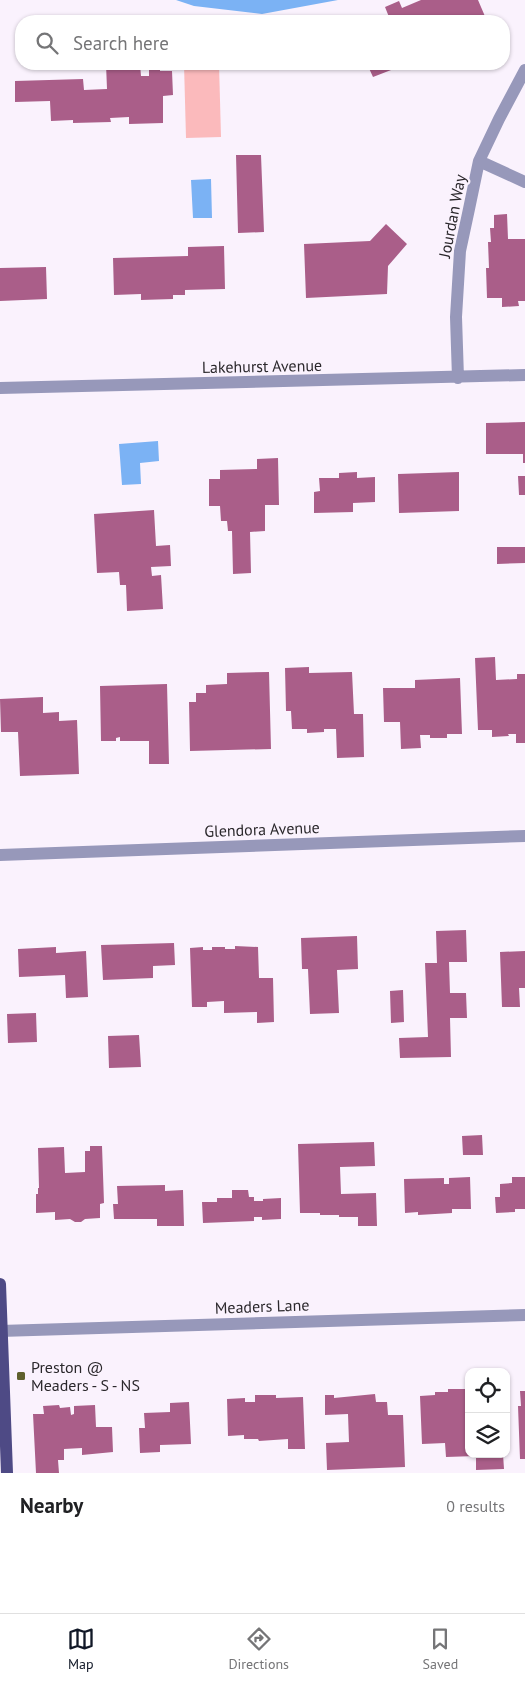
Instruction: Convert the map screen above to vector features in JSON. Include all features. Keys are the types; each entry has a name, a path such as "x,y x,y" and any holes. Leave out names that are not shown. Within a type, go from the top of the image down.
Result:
{"main road":[{"path":"0,1284 7,1473"}],"street":[{"name":"Jourdan Way","path":"458,378 456,317 460,251 480,161 499,119 525,70"},
{"path":"480,161 525,182"},
{"name":"Lakehurst Avenue","path":"0,388 525,375"},
{"name":"Glendora Avenue","path":"0,855 525,836"},
{"name":"Meaders Lane","path":"1,1331 525,1315"}],"shaded area":[{"path":"184,70 219,70 221,137 186,138"}],"water":[{"path":"176,0 338,0 262,14 194,6"},
{"path":"211,179 212,218 193,218 191,180"},
{"path":"158,441 159,461 140,463 141,484 122,485 119,444"}],"building":[{"path":"421,0 478,0 484,15 388,15 385,7 399,1 402,8"},
{"path":"106,70 140,70 141,76 149,76 149,70 172,71 173,95 163,96 163,123 129,124 129,117 110,118 111,122 73,123 73,120 51,121 50,101 15,102 15,81 83,79 84,90 107,89"},
{"path":"370,70 391,70 373,77"},
{"path":"236,155 261,155 264,232 238,233"},
{"path":"507,214 508,239 525,239 525,301 518,301 519,306 502,307 502,298 487,298 486,268 489,268 488,242 491,242 490,228 494,228 494,215"},
{"path":"386,224 407,244 388,266 387,294 306,298 304,244 370,241"},
{"path":"224,246 225,289 185,290 185,295 173,295 173,299 141,300 141,294 114,295 113,258 188,256 188,247"},
{"path":"46,267 47,299 0,301 0,268"},
{"path":"525,422 525,463 523,463 523,454 486,454 486,423"},
{"path":"278,458 279,505 265,505 265,531 250,532 251,573 233,574 232,531 228,531 227,521 221,521 220,506 209,506 209,479 220,479 220,470 257,469 257,459"},
{"path":"357,472 357,478 375,477 375,502 353,503 353,512 314,513 314,492 320,491 319,478 339,478 339,473"},
{"path":"459,472 459,511 399,513 398,474"},
{"path":"518,476 525,476 525,495 519,495"},
{"path":"154,510 156,546 170,545 171,566 151,567 152,576 161,575 163,609 127,611 126,585 120,585 119,572 97,573 94,514"},
{"path":"497,547 525,547 525,563 497,564"},
{"path":"495,657 496,680 517,679 517,674 525,674 525,743 516,743 516,734 492,737 492,730 478,730 475,658"},
{"path":"309,667 309,673 352,672 354,714 363,714 364,757 337,758 336,729 324,729 324,732 307,733 307,729 292,729 291,711 286,711 285,668"},
{"path":"269,672 271,749 190,751 189,702 196,702 196,693 206,693 206,685 227,684 227,673"},
{"path":"460,678 462,734 447,734 447,738 430,738 430,735 420,735 421,748 401,749 400,722 384,722 383,688 415,688 415,680"},
{"path":"167,684 169,764 149,764 149,741 120,741 120,737 116,738 116,741 101,741 100,686"},
{"path":"43,697 43,713 59,712 59,721 77,720 79,774 20,776 18,732 1,732 0,699"},
{"path":"466,930 467,962 449,962 450,993 466,993 467,1018 450,1018 451,1057 400,1058 399,1038 428,1037 425,963 437,963 436,931"},
{"path":"357,936 358,969 337,970 339,1013 310,1014 308,969 302,969 301,938"},
{"path":"174,943 175,965 153,966 153,978 103,980 101,945"},
{"path":"235,946 258,947 259,978 273,978 274,1022 257,1023 257,1012 224,1013 224,1001 207,1002 207,1007 192,1007 190,948 203,947 203,950 212,950 212,947 225,947 225,949 235,949"},
{"path":"56,947 56,953 86,951 88,997 66,998 65,975 19,977 18,949"},
{"path":"525,951 525,988 519,988 520,1007 502,1007 500,952"},
{"path":"403,990 404,1022 391,1023 390,991"},
{"path":"36,1013 37,1042 8,1043 7,1014"},
{"path":"139,1035 141,1067 109,1068 108,1036"},
{"path":"482,1135 483,1155 463,1155 462,1136"},
{"path":"374,1142 375,1166 340,1167 341,1194 376,1193 377,1226 358,1226 358,1217 300,1213 298,1144"},
{"path":"90,1146 102,1146 104,1203 100,1204 100,1218 75,1222 70,1219 55,1220 55,1212 36,1213 36,1194 38,1194 39,1188 38,1148 64,1147 65,1173 85,1172 85,1151 90,1151"},
{"path":"470,1177 471,1209 452,1209 452,1213 418,1215 418,1212 405,1213 404,1179 444,1178 444,1184 449,1184 449,1178"},
{"path":"512,1177 525,1177 525,1209 515,1209 515,1212 496,1213 495,1197 500,1197 500,1184 512,1183"},
{"path":"165,1185 165,1191 183,1190 184,1226 157,1226 157,1219 114,1219 113,1204 118,1204 117,1186"},
{"path":"232,1190 248,1190 249,1197 254,1197 254,1201 281,1198 281,1219 262,1220 262,1217 254,1217 254,1221 203,1223 202,1202 217,1202 217,1198 232,1198"},
{"path":"448,1389 465,1389 465,1456 446,1457 445,1443 422,1444 420,1396 435,1395 435,1392 448,1392"},
{"path":"520,1391 525,1391 525,1459 520,1459 518,1406 521,1406"},
{"path":"375,1394 376,1402 387,1402 388,1415 403,1415 405,1467 327,1470 326,1443 349,1442 348,1414 325,1415 325,1395 334,1395 334,1398"},
{"path":"255,1395 276,1395 276,1398 303,1397 305,1449 288,1449 288,1439 259,1441 258,1439 244,1439 244,1435 228,1436 227,1399 245,1398 245,1402 255,1402"},
{"path":"189,1402 191,1444 160,1445 160,1452 140,1453 139,1428 145,1428 144,1413 170,1412 170,1403"},
{"path":"59,1405 60,1408 70,1407 71,1415 74,1414 74,1406 95,1405 96,1427 112,1427 113,1452 82,1455 82,1448 64,1449 64,1460 58,1460 59,1473 36,1473 33,1414 44,1414 43,1406"},
{"path":"476,1458 503,1458 504,1469 476,1470"}],"place":[{"name":"Preston @ Meaders - S - NS","path":"21,1376"}]}
